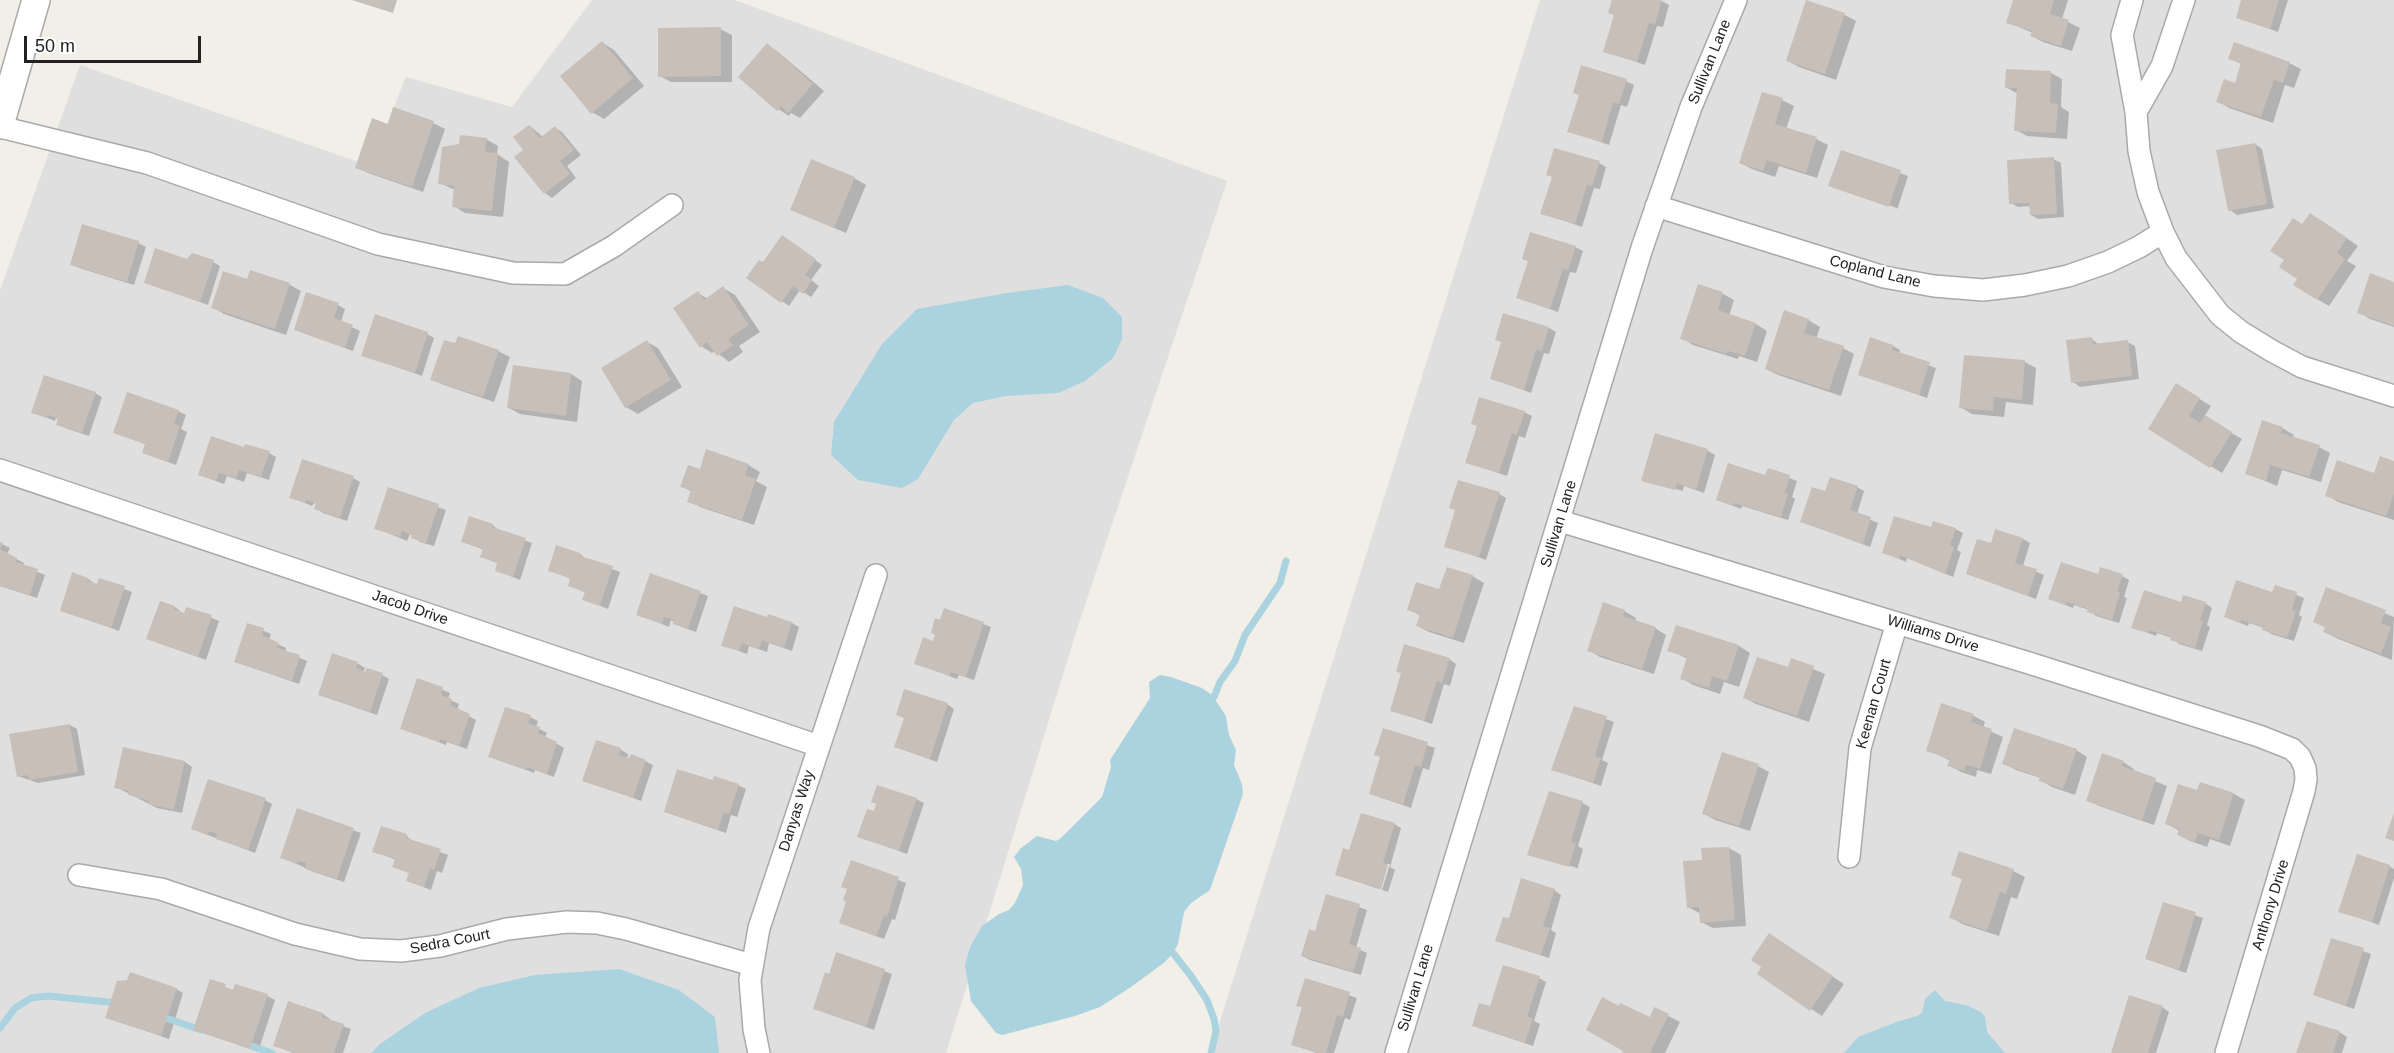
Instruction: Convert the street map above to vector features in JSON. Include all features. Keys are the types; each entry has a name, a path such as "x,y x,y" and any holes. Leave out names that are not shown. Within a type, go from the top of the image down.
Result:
{"street":[{"path":"36,0 0,126 147,163 378,244 513,273 565,274 614,246 672,205"},
{"name":"Sullivan Lane","path":"1396,1053 1656,206 1691,107 1736,0"},
{"path":"2132,0 2122,34 2136,112 2139,151 2148,192 2163,232 2176,258 2220,315 2241,332 2302,367 2394,396"},
{"path":"2136,112 2162,66 2184,0"},
{"name":"Copland Lane","path":"1656,206 1884,277 1934,286 1983,290 2025,285 2068,276 2108,262 2163,232"},
{"name":"Jacob Drive","path":"0,470 819,746"},
{"name":"Williams Drive","path":"1560,521 2283,743 2292,748 2300,757"},
{"name":"Danyas Way","path":"759,1053 754,1029 750,980 759,928 876,575"},
{"name":"Keenan Court","path":"1849,857 1860,748 1897,623"},
{"name":"Anthony Drive","path":"2226,1053 2301,804 2306,779 2305,768 2300,757"},
{"name":"Sedra Court","path":"79,875 161,889 295,934 360,949 401,951 440,946 507,929 567,922 597,923 752,965"}],"shaded area":[{"path":"592,0 735,0 1227,181 1078,626 946,1053 0,1053 0,290 80,65 370,166 406,77 512,107"},
{"path":"1540,0 2394,0 2394,1053 1210,1053"}],"water":[{"path":"1068,285 1103,298 1122,317 1122,339 1113,358 1085,381 1058,393 1006,396 973,403 954,420 918,479 902,488 858,480 831,455 834,422 882,344 917,309"},
{"path":"1160,675 1202,688 1212,695 1226,716 1229,735 1236,750 1234,765 1242,784 1243,794 1210,890 1191,903 1184,912 1178,944 1173,953 1165,962 1131,987 1100,1007 1075,1016 1002,1035 996,1033 971,1001 965,965 970,947 982,926 1009,910 1015,903 1023,885 1021,869 1014,857 1021,848 1037,836 1056,841 1061,838 1102,797 1111,767 1110,760 1150,698 1149,682"},
{"path":"619,969 679,990 715,1017 719,1053 371,1053 380,1044 425,1013 479,988 535,975"},
{"path":"1935,990 1945,1001 1966,1005 1981,1012 1985,1017 1987,1032 2005,1053 1844,1053 1858,1037 1922,1013 1925,999"}],"building":[{"path":"358,0 384,0 381,8"},
{"path":"1612,0 1662,0 1655,24 1649,23 1637,62 1603,52 1614,15 1608,13"},
{"path":"1806,0 1845,13 1825,74 1786,61"},
{"path":"2013,0 2054,0 2050,14 2069,20 2061,46 2030,36 2032,31 2006,23"},
{"path":"2241,0 2279,0 2270,29 2236,18"},
{"path":"721,27 721,76 658,77 658,28"},
{"path":"602,41 633,78 591,114 560,76"},
{"path":"2234,42 2290,62 2283,83 2274,80 2261,117 2216,102 2224,79 2235,83 2241,63 2228,59"},
{"path":"767,43 813,84 788,113 781,106 777,111 738,77"},
{"path":"1581,65 1627,79 1619,104 1613,102 1602,142 1567,132 1579,95 1573,93"},
{"path":"2006,69 2051,71 2050,103 2058,104 2056,133 2014,131 2017,88 2005,88"},
{"path":"1762,92 1783,98 1775,124 1817,137 1806,173 1767,160 1763,171 1739,163"},
{"path":"393,107 434,121 412,187 355,168 372,118 388,124"},
{"path":"529,125 540,138 555,126 574,150 560,161 570,174 544,194 514,157 523,150 513,137"},
{"path":"460,135 487,138 485,152 498,153 492,211 452,207 454,186 438,184 442,147 459,144"},
{"path":"2255,143 2267,204 2228,211 2216,150"},
{"path":"1554,148 1600,161 1592,186 1587,185 1575,224 1540,214 1552,177 1546,175"},
{"path":"1841,150 1901,170 1889,207 1828,186"},
{"path":"2054,157 2057,214 2030,215 2029,203 2009,204 2007,160"},
{"path":"811,159 855,177 834,228 790,210"},
{"path":"2310,213 2347,238 2337,253 2345,259 2317,300 2293,285 2297,279 2279,267 2284,260 2270,251 2293,218 2302,224"},
{"path":"82,224 139,241 127,282 70,265"},
{"path":"1530,232 1576,246 1568,270 1563,269 1550,309 1516,298 1528,261 1522,259"},
{"path":"782,235 816,259 805,275 812,280 803,294 793,286 781,303 746,278 759,260 763,262"},
{"path":"155,248 187,259 192,253 214,260 200,302 144,283"},
{"path":"250,270 290,283 275,329 211,308 223,271 247,279"},
{"path":"2370,273 2394,282 2394,326 2357,313"},
{"path":"1698,284 1723,292 1718,310 1756,323 1745,356 1728,351 1726,354 1680,339"},
{"path":"723,286 749,325 728,339 733,345 717,356 707,342 700,348 673,308 698,291 704,300"},
{"path":"306,292 339,303 334,318 353,325 345,348 294,330"},
{"path":"1784,310 1809,319 1804,333 1844,346 1829,390 1765,369"},
{"path":"1503,313 1549,327 1542,351 1536,350 1524,390 1490,379 1501,342 1495,340"},
{"path":"375,314 428,332 415,373 361,356"},
{"path":"458,336 499,350 483,397 430,380 444,340 455,343"},
{"path":"1870,337 1893,345 1892,350 1930,362 1919,395 1858,375"},
{"path":"2092,337 2093,344 2128,340 2132,376 2071,383 2066,340"},
{"path":"647,340 671,380 625,408 601,368"},
{"path":"1964,355 2025,360 2022,400 1994,397 1993,411 1959,408"},
{"path":"513,365 571,373 566,416 507,408"},
{"path":"44,375 96,392 82,433 56,425 58,418 48,415 47,418 31,413"},
{"path":"2176,383 2200,398 2189,416 2200,423 2205,415 2232,432 2210,468 2148,429"},
{"path":"127,392 179,410 174,424 180,426 168,462 142,453 145,444 113,433"},
{"path":"1479,397 1525,411 1517,435 1512,433 1499,473 1465,463 1477,426 1471,424"},
{"path":"2262,420 2283,427 2281,433 2320,445 2309,477 2270,465 2266,481 2245,474"},
{"path":"1655,433 1708,449 1696,490 1677,483 1675,490 1641,481"},
{"path":"211,436 244,447 245,444 270,451 261,477 239,470 236,478 219,473 216,481 198,475"},
{"path":"706,449 749,464 745,475 756,479 742,520 687,502 691,490 680,487 688,465 700,469"},
{"path":"2380,456 2394,461 2394,494 2386,516 2325,496 2337,460 2374,473"},
{"path":"302,459 354,476 340,518 314,509 316,503 306,500 305,503 289,498"},
{"path":"1728,463 1765,475 1768,468 1790,475 1785,493 1788,494 1781,517 1716,500"},
{"path":"1830,477 1858,486 1850,510 1871,517 1863,544 1800,522 1812,487 1825,491"},
{"path":"1458,480 1500,492 1479,557 1444,547 1455,510 1449,508"},
{"path":"388,487 439,504 426,543 411,538 412,535 402,531 400,537 374,529"},
{"path":"469,516 493,524 492,527 526,538 513,577 495,571 497,563 480,557 483,549 461,542"},
{"path":"1894,516 1931,527 1933,521 1956,528 1950,545 1954,547 1945,574 1900,555 1899,559 1882,553"},
{"path":"1995,529 2023,538 2015,563 2037,569 2028,596 1966,574 1977,539 1991,543"},
{"path":"556,545 580,553 580,556 613,566 600,606 582,600 585,592 568,586 570,578 548,571"},
{"path":"0,549 17,558 16,562 38,569 30,595 0,586"},
{"path":"2061,562 2098,574 2100,567 2123,574 2112,620 2087,612 2088,609 2067,602 2065,605 2048,599"},
{"path":"1447,567 1473,575 1453,638 1416,626 1420,614 1407,610 1416,582 1439,589"},
{"path":"72,572 97,584 99,578 125,586 111,628 60,611"},
{"path":"650,573 701,591 688,629 673,624 674,620 664,617 662,624 636,615"},
{"path":"2236,580 2272,592 2275,585 2297,592 2292,610 2296,611 2287,638 2262,630 2263,627 2241,620 2240,623 2224,617"},
{"path":"2326,587 2386,610 2381,623 2391,627 2381,654 2323,632 2325,627 2313,622"},
{"path":"2144,590 2181,602 2183,595 2206,602 2195,648 2149,630 2148,633 2131,628"},
{"path":"160,601 175,606 174,609 184,613 186,607 212,615 198,657 146,639"},
{"path":"1603,602 1625,610 1623,616 1656,627 1642,669 1587,651"},
{"path":"734,606 767,617 768,614 792,622 784,648 762,640 759,649 742,643 739,651 721,646"},
{"path":"944,608 984,622 966,677 951,672 950,676 914,664 923,637 933,641 935,635 931,633 935,618 940,620"},
{"path":"247,623 264,628 262,635 279,643 277,648 300,655 292,681 234,662"},
{"path":"1676,625 1739,645 1727,681 1712,676 1709,688 1680,679 1687,657 1667,651"},
{"path":"1404,644 1450,658 1442,683 1437,681 1424,721 1390,711 1401,673 1396,672"},
{"path":"332,653 358,662 356,668 365,672 367,668 383,673 370,712 318,695"},
{"path":"1757,657 1788,667 1791,658 1814,666 1797,716 1743,698"},
{"path":"417,678 443,687 441,695 452,699 450,705 470,714 459,746 400,729"},
{"path":"904,689 948,703 930,759 894,747 904,718 896,715"},
{"path":"1941,703 1974,714 1971,722 1992,729 1980,769 1966,765 1964,771 1947,766 1950,759 1926,751"},
{"path":"1574,706 1607,716 1595,756 1601,758 1593,783 1551,770"},
{"path":"505,707 531,715 528,723 540,727 538,733 557,742 547,774 527,767 526,770 488,757"},
{"path":"70,724 78,772 29,780 28,775 17,777 9,734"},
{"path":"1383,728 1428,742 1421,767 1415,765 1403,805 1369,794 1380,757 1374,755"},
{"path":"2014,728 2077,749 2063,789 2039,781 2040,777 2002,764"},
{"path":"596,740 621,748 619,755 629,758 631,754 646,760 633,798 582,781"},
{"path":"123,747 185,761 174,810 148,804 149,801 128,795 129,791 114,788"},
{"path":"1722,752 1759,764 1739,826 1702,814"},
{"path":"2102,753 2124,761 2122,766 2156,778 2142,820 2086,801"},
{"path":"677,769 713,780 714,776 739,784 729,814 724,812 718,830 664,812"},
{"path":"208,779 266,798 248,850 216,839 217,834 209,831 208,835 191,829"},
{"path":"2200,782 2234,793 2219,840 2198,833 2195,842 2177,835 2179,829 2165,824 2178,784 2197,790"},
{"path":"877,785 917,798 899,851 857,837 867,809 874,811 876,804 871,802"},
{"path":"1549,791 1583,801 1571,841 1576,843 1569,867 1527,855"},
{"path":"297,808 354,828 337,879 305,869 306,863 298,861 297,864 280,858"},
{"path":"1361,813 1395,823 1383,863 1388,865 1381,889 1335,875 1343,848 1349,850"},
{"path":"2394,813 2394,841 2385,838"},
{"path":"381,826 407,834 406,838 441,849 434,870 430,868 424,887 406,881 409,873 392,867 395,859 372,852"},
{"path":"1729,847 1735,920 1700,923 1699,907 1687,908 1683,861 1702,860 1701,848"},
{"path":"1959,851 2014,869 2006,894 2000,892 1987,931 1949,918 1962,879 1951,875"},
{"path":"2357,854 2390,865 2372,922 2338,912"},
{"path":"851,860 899,877 887,917 884,916 876,936 839,923 846,902 843,900 847,889 841,887"},
{"path":"1521,878 1555,889 1543,926 1550,928 1541,955 1495,941 1503,917 1509,918"},
{"path":"1326,894 1360,904 1349,944 1361,948 1353,972 1301,956 1309,929 1315,931"},
{"path":"2163,902 2196,912 2179,970 2145,959"},
{"path":"1769,933 1833,976 1810,1011 1757,974 1761,967 1751,960"},
{"path":"2331,938 2364,948 2346,1006 2313,995"},
{"path":"836,952 885,969 866,1027 813,1009 825,972 829,974"},
{"path":"1503,965 1540,976 1527,1017 1533,1018 1525,1043 1472,1026 1479,1003 1490,1006"},
{"path":"130,972 177,988 161,1036 105,1018 117,981 127,980"},
{"path":"1305,978 1350,992 1343,1017 1337,1015 1326,1053 1291,1045 1302,1007 1296,1006"},
{"path":"210,979 226,984 225,987 233,990 235,984 268,994 250,1049 193,1030"},
{"path":"2129,995 2163,1006 2148,1053 2111,1053"},
{"path":"1602,997 1650,1017 1654,1007 1669,1014 1650,1053 1622,1053 1623,1051 1586,1030"},
{"path":"288,1001 323,1013 322,1017 344,1024 334,1053 295,1053 273,1046"},
{"path":"2307,1021 2340,1031 2333,1053 2296,1053"}],"waterway":[{"path":"1214,697 1220,682 1235,661 1245,635 1280,583 1286,561"},
{"path":"1173,953 1207,1000 1216,1031 1211,1053"},
{"path":"0,1028 15,1008 31,998 48,996 118,1003"},
{"path":"160,1016 201,1030"},
{"path":"243,1043 272,1053"}]}
